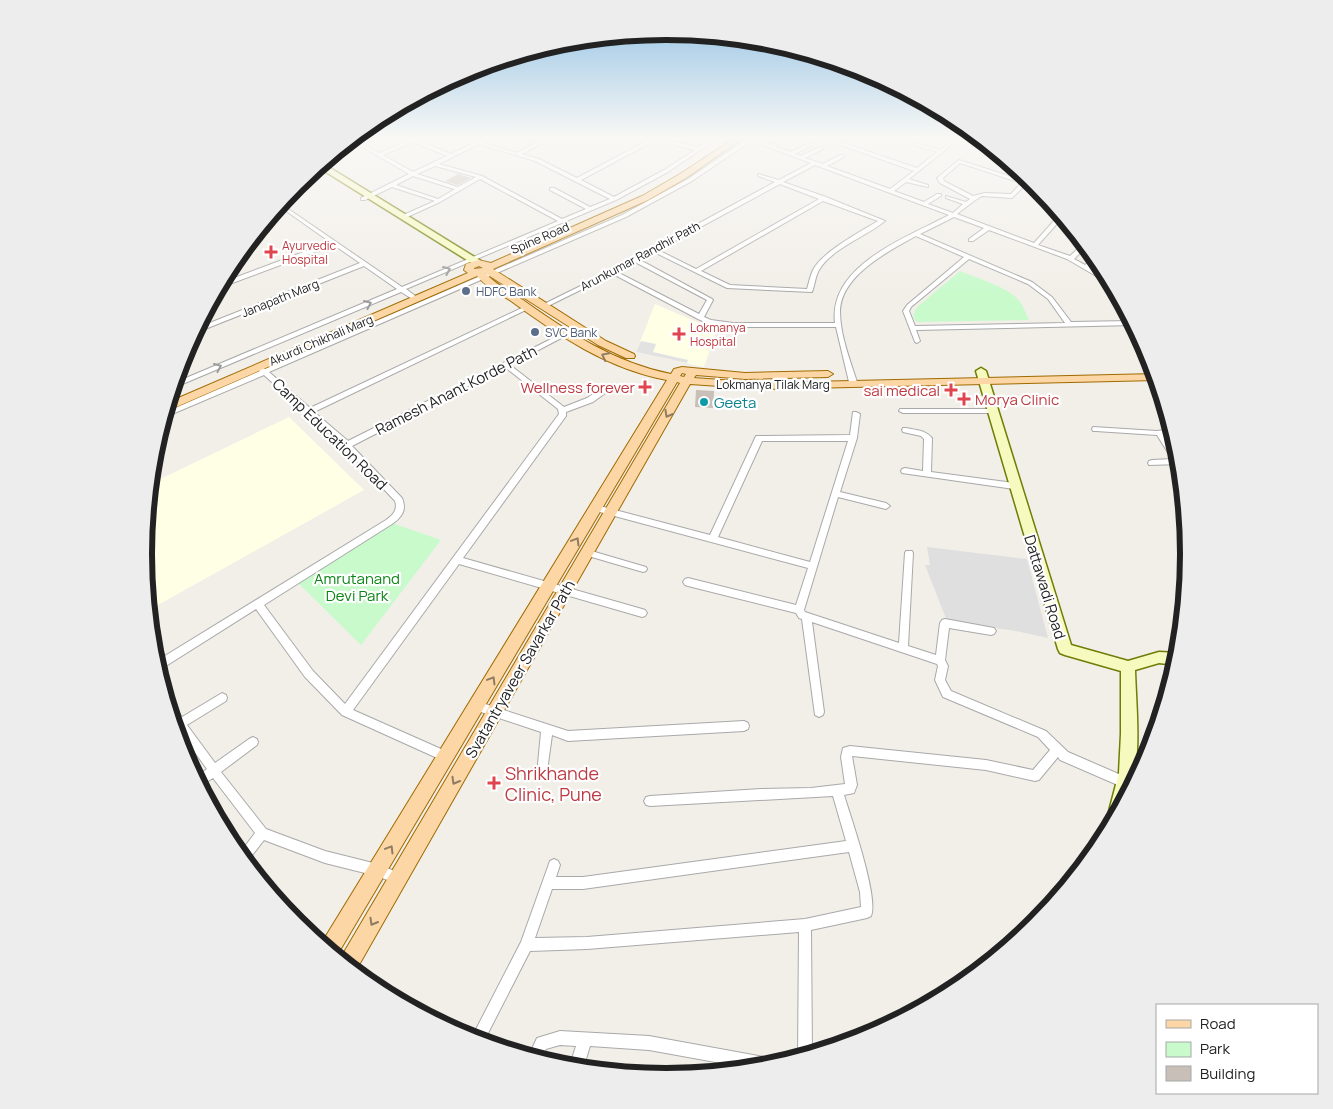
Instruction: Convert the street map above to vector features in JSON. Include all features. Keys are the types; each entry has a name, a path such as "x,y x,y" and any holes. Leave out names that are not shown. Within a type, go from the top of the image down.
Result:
{"main road":[{"name":"Spine Road","path":"478,268 646,190"},
{"name":"Akurdi Chikhali Marg","path":"178,394 409,294 478,268 645,198 659,190"},
{"name":"Lokmanya Tilak Marg","path":"478,268 544,306 613,350 683,374"},
{"name":"Lokmanya Tilak Marg","path":"478,268 565,334 616,361 683,374 729,386 852,378 982,376 1149,377"},
{"name":"Akurdi Chikhali Marg","path":"175,405 262,369 409,294"},
{"name":"Lokmanya Tilak Marg","path":"982,376 1146,368"},
{"name":"Svatantryaveer Savarkar Path","path":"332,945 596,508 683,374"},
{"name":"Svatantryaveer Savarkar Path","path":"351,961 588,553 683,374"}],"street":[{"path":"351,190 478,268"},
{"path":"355,190 366,198 403,217 478,268"},
{"path":"366,198 382,190"},
{"path":"406,190 436,199"},
{"path":"403,217 458,190"},
{"path":"504,190 562,221"},
{"path":"553,190 590,209"},
{"path":"596,190 614,199"},
{"path":"173,411 478,268 562,221 631,190"},
{"path":"182,381 654,202 674,190"},
{"name":"Arunkumar Randhir Path","path":"544,306 613,272 766,190"},
{"path":"653,250 723,284 736,288 810,291 814,275 821,264 842,247 882,221 802,190"},
{"path":"888,190 1071,259 1098,276"},
{"path":"954,190 948,195 967,204"},
{"path":"956,190 974,199"},
{"path":"852,378 836,311 838,302 852,279 875,259 915,234 954,214 983,194 1012,196 1017,190"},
{"path":"924,204 939,195"},
{"path":"697,271 824,198"},
{"path":"286,209 409,294"},
{"path":"1035,245 1057,220"},
{"path":"971,240 988,228"},
{"path":"915,234 1007,272 1042,291 1050,298 1069,324"},
{"path":"231,282 334,243"},
{"path":"1071,259 1080,249"},
{"path":"917,341 906,311 909,306 968,257"},
{"path":"635,260 710,300 700,318"},
{"name":"Janapath Marg","path":"205,328 364,264"},
{"path":"1086,267 1091,264"},
{"path":"613,272 709,322 733,326 839,325"},
{"path":"310,411 528,307"},
{"path":"912,328 1126,323"},
{"name":"Ramesh Anant Korde Path","path":"347,445 565,334"},
{"path":"346,712 563,414 561,408 506,364"},
{"name":"Camp Education Road","path":"164,662 389,522 400,512 402,506 399,500 347,445 262,369"},
{"name":"Dattawadi Road","path":"982,376 1064,649 1128,667"},
{"path":"562,411 590,400 611,386"},
{"path":"903,411 993,411"},
{"path":"819,712 802,613 812,566 853,438 856,414"},
{"path":"906,430 924,434 928,438 927,474"},
{"path":"1096,430 1166,432"},
{"path":"1159,433 1170,448"},
{"path":"712,540 760,438 853,438"},
{"path":"1152,462 1172,462"},
{"path":"906,471 1014,486"},
{"path":"836,494 886,506"},
{"path":"596,508 812,566"},
{"path":"588,553 643,569"},
{"path":"903,649 909,553"},
{"path":"457,560 642,613"},
{"path":"688,582 802,613 940,661 944,666 940,680 947,694 1042,734 1057,750 1070,759 1124,782"},
{"path":"258,604 309,674 346,712 446,757"},
{"path":"940,661 945,622 991,631"},
{"path":"1121,796 1129,734 1128,667 1153,657 1171,656"},
{"path":"182,728 222,698"},
{"path":"476,706 568,736 744,726"},
{"path":"545,772 543,764 547,729"},
{"path":"185,735 262,833 326,857 377,870 398,878"},
{"path":"203,778 252,742"},
{"path":"650,800 851,788 846,757 847,752 850,751 986,765 1035,776 1057,750"},
{"path":"526,945 587,943 805,925 867,912 866,892 837,790"},
{"path":"248,853 262,833"},
{"path":"548,883 583,883 852,846"},
{"path":"481,1034 526,945 554,865"},
{"path":"805,925 805,1050"},
{"path":"537,1052 542,1043 547,1041 560,1038 585,1039 648,1042 752,1062"},
{"path":"578,1061 585,1039"}],"shaded area":[{"name":"Lokmanya Hospital","path":"655,304 697,322 718,326 704,367 636,352"},
{"path":"641,341 656,344 653,352 688,360 687,363 636,352"},
{"path":"289,417 364,490 155,607 152,554 157,481"},
{"path":"927,547 1027,559 1048,638 1016,631 947,621 925,565 930,565"}],"green space":[{"path":"960,271 1008,292 1020,302 1029,320 916,322 913,316 916,308"},
{"name":"Amrutanand Devi Park","path":"389,522 441,540 361,645 295,580"}],"building":[{"name":"Geeta","path":"696,390 714,391 713,408 695,407"}],"place":[{"name":"Ayurvedic Hospital","path":"271,252"},
{"name":"HDFC Bank","path":"466,291"},
{"name":"SVC Bank","path":"535,332"},
{"name":"Lokmanya Hospital","path":"679,334"},
{"name":"Wellness forever","path":"645,387"},
{"name":"sai medical","path":"951,390"},
{"name":"Morya Clinic","path":"964,399"},
{"name":"Geeta","path":"704,402"},
{"name":"Shrikhande Clinic, Pune","path":"494,783"}]}
